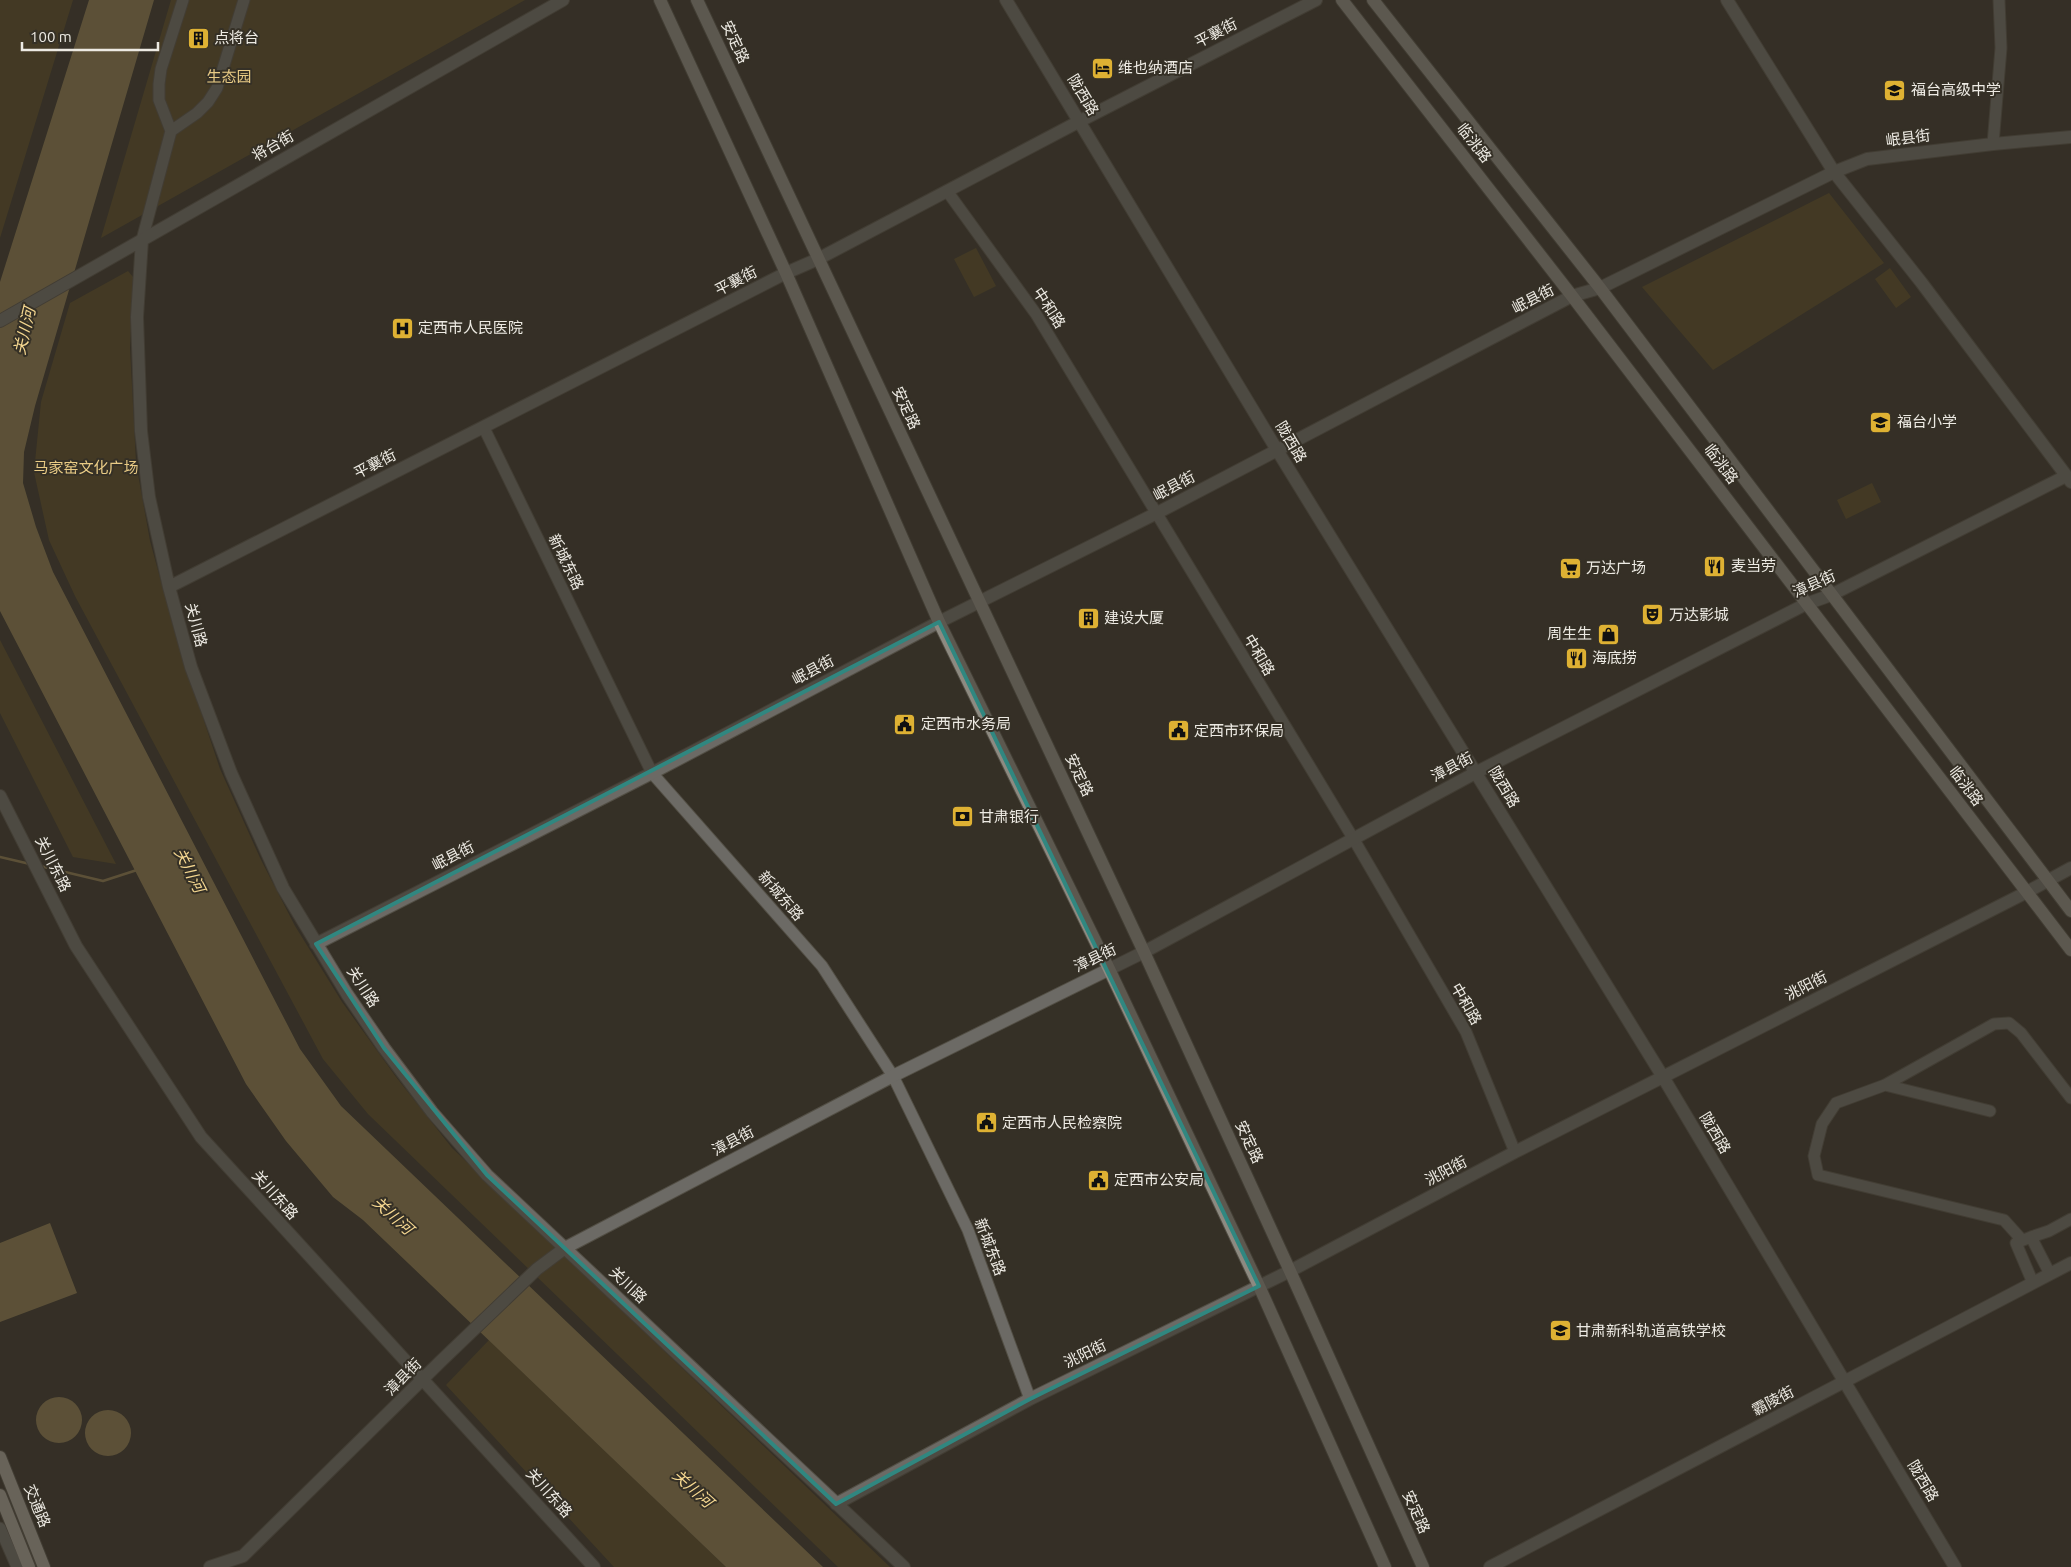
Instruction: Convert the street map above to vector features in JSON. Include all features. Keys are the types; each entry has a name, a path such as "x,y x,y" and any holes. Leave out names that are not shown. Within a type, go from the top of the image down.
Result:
{"main road":[{"path":"660,0 786,274 939,622 1109,969 1259,1286 1385,1567"},
{"name":"安定路","path":"697,0 1144,952 1423,1567"},
{"name":"临洮路","path":"1342,0 1572,296 2071,950"},
{"name":"临洮路","path":"1373,0 1600,288 2071,911"},
{"name":"交通路","path":"0,1457 44,1567"},
{"name":"交通路","path":"0,1495 29,1567"}],"street":[{"path":"142,240 171,130 159,100 159,84 161,69 182,0"},
{"path":"171,130 197,113 208,102 217,88 244,0"},
{"name":"将台街","path":"0,321 563,0"},
{"name":"陇西路","path":"1006,0 1277,450 1477,772 1663,1077 1955,1567"},
{"name":"平襄街","path":"169,587 818,259 1080,121 1316,0"},
{"path":"1727,0 1834,172 1921,282 2069,479"},
{"path":"1992,144 2001,48 1999,0"},
{"name":"岷县街","path":"316,944 652,773 939,622 1157,513 1572,296 1600,288 1834,172 1867,159 1992,144 2071,137"},
{"name":"中和路","path":"947,191 1036,314 1157,513 1210,605 1353,838 1466,1032 1515,1152"},
{"name":"关川路","path":"142,240 137,317 141,431 150,497 169,587 191,667 231,773 283,888 347,994 384,1048 432,1112 487,1175 904,1567"},
{"name":"新城东路","path":"484,428 652,773 822,966 893,1076 968,1230 1030,1399"},
{"name":"漳县街","path":"210,1567 243,1556 441,1361 537,1269 564,1248 893,1076 1144,952 1477,772 1806,604 1831,595 2069,479"},
{"name":"关川东路","path":"0,796 76,946 201,1138 594,1567"},
{"name":"洮阳街","path":"836,1504 1030,1399 1290,1271 1515,1152 2071,868"},
{"path":"2050,1274 2027,1239 2004,1220 1818,1176 1814,1156 1822,1124 1836,1103 1885,1085 1994,1024 2009,1022 2021,1033 2071,1098"},
{"path":"1885,1085 1990,1111"},
{"path":"2033,1283 2016,1243 2049,1231 2071,1220"},
{"name":"霸陵街","path":"1490,1567 2071,1263"},
{"path":"0,1528 17,1567"}],"highlighted area":[{"path":"939,622 1259,1286 1030,1399 836,1504 487,1175 384,1048 316,944"}],"green space":[{"path":"0,0 73,0 0,238"},
{"name":"生态园","path":"171,0 525,0 101,238"},
{"path":"1829,193 1884,263 1713,370 1642,287"},
{"path":"976,248 996,286 974,297 954,259"},
{"path":"1890,268 1911,297 1896,308 1875,279"},
{"name":"马家窑文化广场","path":"128,271 133,277 130,348 136,463 150,541 176,637 220,769 261,860 295,926 342,1002 396,1077 452,1148 890,1567 838,1567 368,1114 323,1059 75,596 49,540 34,472 41,402 70,303"},
{"path":"1872,483 1881,502 1846,519 1837,500"},
{"path":"0,640 116,864 73,857 0,713"},
{"path":"489,1340 726,1567 614,1567 446,1385"}],"water":[{"name":"关川河","path":"89,0 154,0 35,406 24,452 23,483 36,527 53,572 300,1049 341,1106 823,1567 726,1567 363,1220 333,1197 286,1141 246,1084 0,611 0,282"},
{"path":"50,1223 77,1293 0,1322 0,1243"},
{"path":"59,1397 72,1401 78,1407 82,1420 78,1433 72,1439 59,1443 46,1439 40,1433 36,1420 40,1407 46,1401"},
{"path":"108,1410 121,1414 127,1420 131,1433 127,1446 121,1452 108,1456 95,1452 89,1446 85,1433 89,1420 95,1414"}],"waterway":[{"path":"0,857 30,864"},
{"path":"40,866 103,881 137,870"}],"place":[{"name":"点将台","path":"198,38"},
{"name":"维也纳酒店","path":"1102,68"},
{"name":"福台高级中学","path":"1895,90"},
{"name":"定西市人民医院","path":"402,328"},
{"name":"福台小学","path":"1881,422"},
{"name":"麦当劳","path":"1715,566"},
{"name":"万达广场","path":"1570,568"},
{"name":"万达影城","path":"1653,615"},
{"name":"建设大厦","path":"1088,618"},
{"name":"周生生","path":"1608,634"},
{"name":"海底捞","path":"1576,658"},
{"name":"定西市水务局","path":"905,724"},
{"name":"定西市环保局","path":"1178,731"},
{"name":"甘肃银行","path":"963,817"},
{"name":"定西市人民检察院","path":"986,1123"},
{"name":"定西市公安局","path":"1098,1180"},
{"name":"甘肃新科轨道高铁学校","path":"1560,1331"}]}
